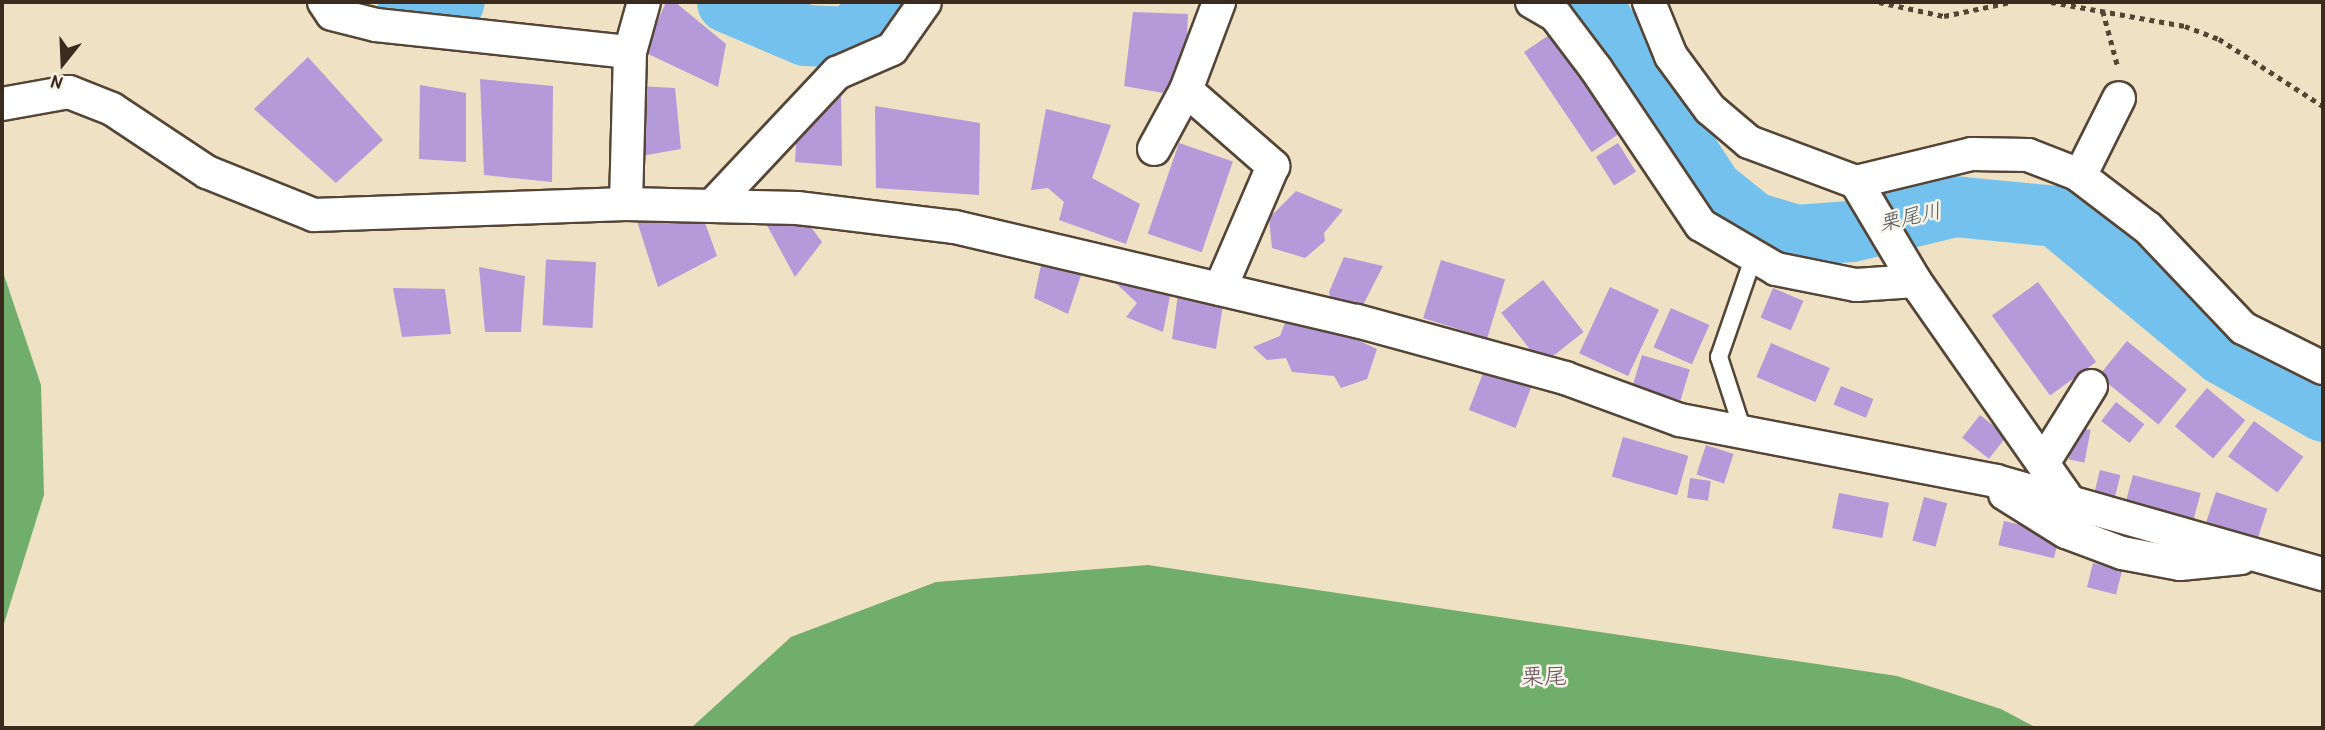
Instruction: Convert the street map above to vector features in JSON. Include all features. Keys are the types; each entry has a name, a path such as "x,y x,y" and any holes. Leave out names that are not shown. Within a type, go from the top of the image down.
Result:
{"street":[{"path":"324,2 332,14 376,25 630,52"},
{"path":"626,204 630,52 644,2"},
{"path":"712,206 838,73 892,49 925,2"},
{"path":"1154,149 1186,90 1219,2"},
{"path":"1532,2 1556,16 1588,58 1701,225 1753,259 1856,285 1915,281"},
{"path":"1650,2 1671,56 1710,109 1749,142 1856,182 1972,154 2028,155 2081,176 2148,228 2243,327 2323,368"},
{"path":"1186,90 1273,166 1220,289"},
{"path":"2,104 69,92 112,109 207,172 314,215 626,204 797,208 955,227 1220,289 1565,378 1681,420 1976,477 2323,574"},
{"path":"2081,176 2119,98"},
{"path":"1856,182 1915,281 2045,460 2070,502"},
{"path":"2045,460 2091,386"},
{"path":"1976,477 2066,532 2122,553 2180,564 2253,555"}],"lane":[{"path":"1743,431 1720,357 1753,259"}],"path":[{"path":"1879,2 1944,16 2011,2"},
{"path":"2051,2 2103,11 2219,39 2323,106"},
{"path":"2103,11 2110,53 2125,84 2119,98"}],"green space":[{"path":"2,269 41,385 44,495 2,630"},
{"path":"1148,565 1897,676 2001,709 2037,728 691,728 791,637 936,582"}],"building":[{"path":"666,2 675,2 726,44 718,87 644,52"},
{"path":"1133,12 1188,14 1186,60 1163,93 1124,86"},
{"path":"1558,29 1626,129 1592,152 1524,52"},
{"path":"308,57 383,140 336,183 254,109"},
{"path":"480,79 553,86 552,182 484,175"},
{"path":"420,85 466,93 466,162 419,159"},
{"path":"638,86 675,88 681,149 641,156"},
{"path":"841,91 842,166 795,162 799,92"},
{"path":"875,106 980,123 979,195 876,188"},
{"path":"1046,109 1111,125 1092,178 1140,204 1126,244 1059,220 1064,202 1048,188 1031,190"},
{"path":"1179,143 1233,162 1202,252 1148,234"},
{"path":"1618,143 1636,172 1614,186 1596,157"},
{"path":"1296,191 1343,210 1324,233 1325,241 1305,258 1272,248 1269,218"},
{"path":"699,206 717,256 658,287 637,221"},
{"path":"797,208 822,242 795,277 763,218"},
{"path":"1043,256 1084,266 1068,314 1034,298"},
{"path":"1344,257 1383,266 1362,307 1333,309 1329,292"},
{"path":"546,259 596,262 593,328 543,325"},
{"path":"1441,260 1505,280 1487,338 1423,318"},
{"path":"479,267 525,276 521,332 485,332"},
{"path":"1107,275 1171,291 1163,332 1126,317 1137,303"},
{"path":"1180,279 1224,299 1216,349 1172,339"},
{"path":"1543,280 1584,332 1542,365 1501,313"},
{"path":"2038,282 2096,362 2050,396 1992,316"},
{"path":"1610,287 1659,310 1628,376 1579,353"},
{"path":"393,288 445,289 451,334 402,337"},
{"path":"1773,288 1803,301 1791,330 1760,317"},
{"path":"1671,308 1709,325 1692,364 1654,347"},
{"path":"1290,309 1377,349 1367,379 1341,388 1334,376 1292,372 1286,358 1267,360 1253,347 1280,336"},
{"path":"2127,341 2187,389 2159,424 2099,376"},
{"path":"1771,343 1830,368 1815,402 1757,377"},
{"path":"1490,355 1537,373 1516,428 1469,410"},
{"path":"1642,355 1690,370 1680,400 1633,386"},
{"path":"1841,386 1873,399 1866,418 1834,405"},
{"path":"2207,388 2245,420 2213,458 2175,426"},
{"path":"2116,402 2144,424 2130,443 2101,421"},
{"path":"1980,415 2007,436 1989,459 1962,438"},
{"path":"2254,421 2303,457 2277,492 2228,457"},
{"path":"2075,427 2091,430 2084,462 2069,459"},
{"path":"1623,437 1688,456 1677,495 1612,476"},
{"path":"1706,445 1734,454 1724,483 1696,474"},
{"path":"2100,470 2120,475 2114,499 2094,494"},
{"path":"2133,475 2201,493 2193,520 2126,502"},
{"path":"1690,478 1711,481 1708,501 1687,498"},
{"path":"2216,492 2267,509 2257,541 2205,524"},
{"path":"1839,493 1889,503 1882,538 1832,528"},
{"path":"1924,497 1947,503 1936,547 1912,540"},
{"path":"2004,521 2060,534 2054,558 1998,545"},
{"path":"2093,563 2122,570 2116,595 2087,587"}],"waterway":[{"name":"栗尾川","path":"408,2 428,7 454,2"},
{"name":"栗尾川","path":"727,2 805,35 849,37 886,2"},
{"name":"栗尾川","path":"1590,2 1712,189 1753,222 1796,235 1851,231 1954,206 2056,216 2222,354 2323,411"}],"district":[{"name":"栗尾","path":"1544,676"}]}
